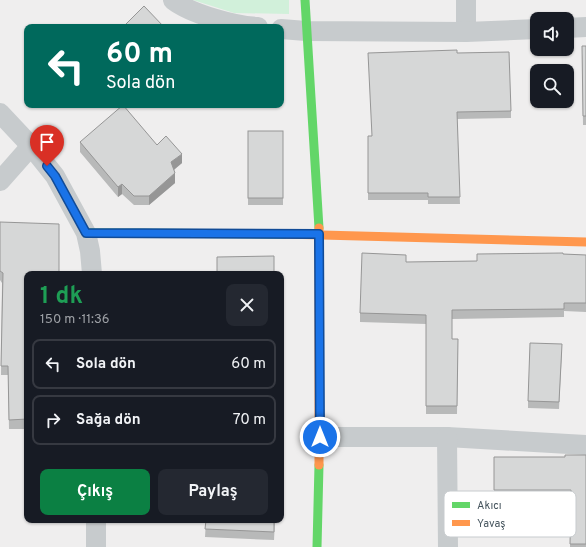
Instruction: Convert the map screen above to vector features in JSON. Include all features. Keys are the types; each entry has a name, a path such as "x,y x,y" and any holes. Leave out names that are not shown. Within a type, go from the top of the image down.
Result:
{"street":[{"path":"173,0 181,6 235,24"},
{"path":"305,0 319,234 320,437 317,547"},
{"path":"466,0 466,32"},
{"path":"574,28 586,27"},
{"path":"284,29 306,31 466,32 530,29"},
{"path":"0,113 31,146 55,176 86,233 90,251 92,271"},
{"path":"0,181 31,146"},
{"path":"86,233 319,234 586,242"},
{"path":"320,437 447,438 586,445"},
{"path":"447,438 447,491"},
{"path":"96,523 96,547"},
{"path":"448,537 448,547"}],"green space":[{"path":"193,0 289,0 289,14 234,13"}],"building":[{"path":"144,6 161,24 126,24"},
{"path":"582,46 586,46 586,116 583,116"},
{"path":"457,50 457,53 509,52 511,111 457,112 460,197 428,197 428,193 368,193 368,136 372,136 368,53"},
{"path":"120,108 126,108 157,145 166,136 182,154 171,162 175,173 149,196 134,196 122,184 118,187 80,142"},
{"path":"248,131 283,131 283,198 248,198"},
{"path":"0,222 59,224 59,271 24,271 24,419 9,420 8,366 1,366 3,273 0,271"},
{"path":"362,253 406,255 406,262 477,261 477,254 563,253 586,255 586,303 564,303 564,309 452,310 452,339 458,339 457,406 426,406 426,315 360,313"},
{"path":"274,256 274,271 217,271 217,257"},
{"path":"530,343 562,344 559,402 528,401"},
{"path":"565,455 586,455 586,544 570,544 570,537 576,537 576,491 494,490 494,457 565,457"},
{"path":"206,523 274,523 274,532 205,529"}],"traffic: fast":[{"path":"305,0 319,228"},
{"path":"86,233 284,234"},
{"path":"317,547 319,465"}],"traffic: slow":[{"path":"319,228 319,465"},
{"path":"284,234 586,242"}],"route":[{"path":"47,166 55,176 86,233 319,234 320,437"}]}
